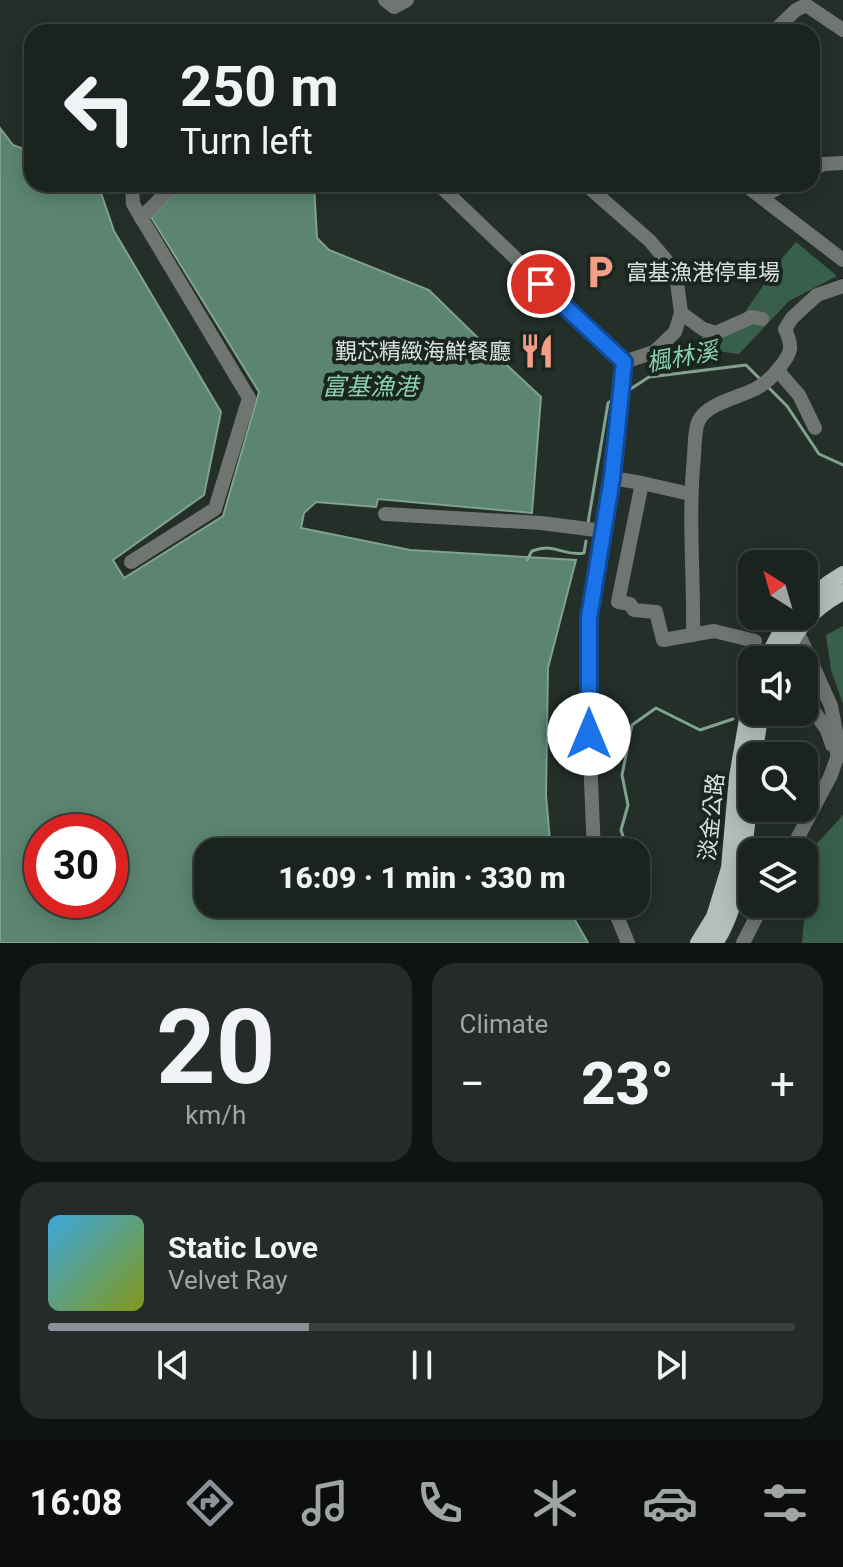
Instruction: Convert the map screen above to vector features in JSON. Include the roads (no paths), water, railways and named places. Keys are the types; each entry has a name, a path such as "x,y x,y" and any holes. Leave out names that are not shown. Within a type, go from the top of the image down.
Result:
{"main road":[{"path":"818,592 843,574"},
{"path":"818,608 843,592"},
{"path":"773,646 785,630"},
{"name":"淡金公路","path":"740,838 737,777 746,726"},
{"name":"淡金公路","path":"698,943 738,876"},
{"name":"淡金公路","path":"715,943 722,934 738,881"}],"street":[{"path":"385,0 394,7 407,0"},
{"path":"779,24 802,3 843,30"},
{"path":"820,166 843,163"},
{"path":"131,562 215,509 249,398 133,204 132,192"},
{"path":"141,218 167,192"},
{"path":"446,192 624,362"},
{"path":"594,192 650,241 666,260 677,282 681,313 675,332 654,352 624,362"},
{"path":"755,192 843,260"},
{"path":"762,197 771,192"},
{"path":"693,635 690,494 697,423 705,411 760,387 778,371 791,353 790,339 785,329 792,318 817,295 843,286"},
{"path":"681,313 703,329 716,333 752,317 762,319"},
{"path":"593,838 589,618 612,478 624,362"},
{"path":"778,371 799,395 815,428"},
{"path":"612,478 690,494"},
{"path":"642,483 618,602 630,604 634,610 656,612 663,640 714,631 755,641"},
{"path":"385,514 541,523 604,531"},
{"path":"797,630 831,706 840,762 797,838"},
{"path":"818,717 827,730 840,762"},
{"path":"618,918 628,943"},
{"path":"743,943 756,918"}],"water":[{"name":"富基漁港","path":"0,128 13,145 24,149 24,192 101,192 114,231 221,412 204,495 113,560 124,578 223,516 259,392 151,217 176,192 314,192 317,238 329,250 429,290 541,397 532,513 378,499 376,507 316,502 304,513 301,528 410,550 576,560 548,668 546,795 550,838 194,838 194,918 574,918 588,943 0,943"}],"waterway":[{"name":"楓林溪","path":"629,390 649,377 746,365 762,381"},
{"name":"楓林溪","path":"767,386 787,406 819,454 843,465"},
{"name":"楓林溪","path":"588,523 608,403 611,401"},
{"name":"楓林溪","path":"527,560 532,551 547,548 584,553 586,541"},
{"path":"624,838 621,830 628,805 622,775 632,725 656,708 700,730 733,719"}],"place":[{"name":"富基漁港停車場","path":"600,272"},
{"name":"覲芯精緻海鮮餐廳","path":"537,351"}]}
